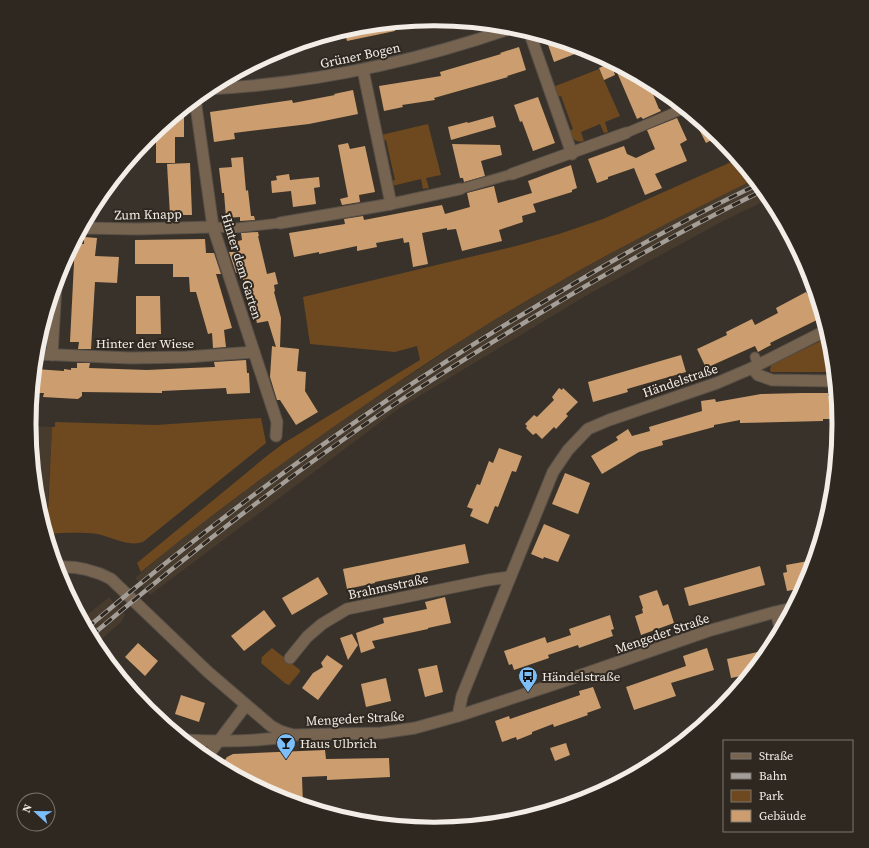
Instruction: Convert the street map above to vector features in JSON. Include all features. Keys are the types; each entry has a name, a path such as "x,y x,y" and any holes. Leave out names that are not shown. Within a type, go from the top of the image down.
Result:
{"street":[{"name":"Grüner Bogen","path":"221,88 276,84 328,77 363,70 457,46 500,32"},
{"path":"532,39 572,154"},
{"path":"363,70 391,204"},
{"name":"Hinter dem Garten","path":"196,105 213,227 278,422 276,436"},
{"path":"512,174 572,154 626,133"},
{"path":"280,223 391,204 460,189"},
{"name":"Zum Knapp","path":"88,228 138,229 213,227"},
{"path":"52,355 55,306"},
{"name":"Händelstraße","path":"458,716 462,696 553,472 568,450 588,429 609,420 717,383 755,363 822,332"},
{"name":"Hinter der Wiese","path":"43,354 158,358 254,352"},
{"path":"755,363 758,375 772,380 830,381"},
{"name":"Mengeder Straße","path":"64,567 90,571 111,579 208,672 246,705 271,726 280,731 293,735 380,733 415,728 458,716 625,661 708,631 786,610"},
{"name":"Brahmsstraße","path":"290,658 307,637 322,624 347,609 488,580 510,577"},
{"path":"210,753 246,705"},
{"path":"193,741 218,742 265,740 293,735"}],"lane":[{"path":"626,133 679,110"},
{"path":"460,189 512,174"},
{"path":"213,227 236,228 280,223"},
{"path":"775,612 778,624"}],"shaded area":[{"path":"750,182 764,201 725,220 589,294 398,409 150,595 135,578 178,541 281,464 366,404 473,333 552,286 660,226"},
{"path":"36,426 52,427 47,515 40,476"},
{"path":"109,597 125,615 121,622 101,640 86,616"}],"green space":[{"path":"599,69 620,116 605,122 608,132 604,133 600,124 581,132 584,141 578,141 570,134 569,131 573,129 561,96 557,97 553,87"},
{"path":"428,124 441,175 426,178 429,188 423,189 421,179 392,186 390,181 395,180 386,140 382,141 381,135"},
{"path":"733,161 750,182 648,233 578,271 509,311 417,369 276,468 207,519 141,572 137,563 268,455 284,443 420,360 417,346 395,352 310,344 303,297 516,246 559,234 603,219"},
{"path":"823,340 829,372 771,372 771,365"},
{"path":"261,418 266,443 143,542 125,542 91,533 52,534 48,518 52,427 55,427 55,422 156,425"},
{"path":"272,648 300,670 289,685 261,663 262,657"}],"building":[{"path":"394,28 395,31 347,41 346,37 357,34"},
{"path":"547,43 578,53 554,62"},
{"path":"519,47 526,70 507,76 508,77 434,98 435,100 402,105 403,107 384,111 379,86 441,76 440,72 501,54 500,53"},
{"path":"606,65 613,68 615,75 604,80 599,68"},
{"path":"616,69 651,90 661,111 643,119 641,117 637,119"},
{"path":"353,90 358,114 309,124 234,133 235,139 214,142 210,112 292,100 293,103"},
{"path":"538,97 555,143 533,151 522,121 520,122 514,105"},
{"path":"184,115 184,137 175,137 175,163 156,163 156,140"},
{"path":"493,116 496,127 451,140 448,127"},
{"path":"677,118 687,140 680,144 687,161 655,174 662,188 645,195 634,168 608,177 608,179 597,183 588,159 624,146 627,154 636,158 655,149 647,130"},
{"path":"696,125 712,140 706,143"},
{"path":"348,143 350,149 365,146 375,192 359,195 360,202 342,205 340,199 348,197 338,145"},
{"path":"452,144 500,145 502,155 481,161 485,176 464,182 463,178 460,178"},
{"path":"243,157 246,191 248,190 251,216 254,216 255,220 240,221 240,217 226,218 224,193 222,193 219,168 232,167 231,158"},
{"path":"190,163 192,215 170,215 167,164"},
{"path":"571,165 577,188 572,190 572,192 533,204 536,212 522,216 523,222 499,230 502,241 462,251 456,229 447,230 447,228 422,233 428,264 413,267 409,242 404,243 403,238 376,243 377,247 357,251 357,246 319,254 319,252 294,257 289,233 345,224 344,219 363,216 364,220 442,205 445,214 470,207 467,193 494,186 498,203 532,193 528,181"},
{"path":"289,174 290,180 319,177 320,187 314,188 316,204 293,207 291,191 272,193 271,181 277,180 276,176"},
{"path":"258,232 267,274 275,272 278,284 274,285 274,292 281,318 280,347 299,349 297,371 306,372 305,391 318,412 296,425 280,400 277,400 270,377 272,346 276,347 268,321 257,323 246,279 243,280 241,273 236,273 229,252 237,252 234,242 242,240 241,233"},
{"path":"84,237 97,238 95,256 119,257 117,283 95,282 91,349 78,349 79,342 70,342 74,256 80,244 84,244"},
{"path":"205,239 206,253 214,253 221,274 216,274 232,328 224,330 226,347 213,348 212,333 208,334 196,292 190,292 189,277 173,277 173,264 135,264 135,240"},
{"path":"806,292 810,298 811,297 818,319 770,343 771,345 758,352 755,346 706,368 697,349 727,335 726,332 752,319 755,325 778,313 776,308"},
{"path":"136,296 160,296 161,334 136,334"},
{"path":"681,355 686,372 627,389 628,392 593,402 588,382"},
{"path":"246,360 247,373 249,373 250,393 227,394 226,388 162,391 162,393 82,392 82,396 78,399 43,397 44,393 38,393 40,369 64,371 64,369 71,370 71,368 77,368 77,363 90,363 89,368 147,370 215,367 214,362"},
{"path":"559,388 562,390 563,388 578,402 566,414 568,416 556,429 554,427 542,439 536,433 533,435 526,428 527,426 525,424 534,415 537,417 554,400 552,397"},
{"path":"828,393 828,396 832,396 832,419 823,419 823,421 740,423 740,420 714,425 714,427 662,441 663,445 639,452 602,474 591,456 618,440 616,437 628,429 632,436 650,431 649,427 702,411 701,401 715,399 716,402 761,394"},
{"path":"499,448 522,456 516,472 512,471 498,507 495,506 488,524 470,516 473,509 467,507 477,484 480,485 489,461 493,463"},
{"path":"565,473 590,483 578,514 552,504"},
{"path":"544,524 570,535 558,562 544,557 543,559 531,554"},
{"path":"465,544 469,563 347,589 343,569"},
{"path":"808,561 796,589 787,591 783,573 787,572 786,565"},
{"path":"760,566 765,585 689,606 684,588"},
{"path":"318,577 328,594 292,615 282,598"},
{"path":"657,590 663,606 668,604 674,623 641,635 635,616 643,613 639,596"},
{"path":"445,597 451,623 372,641 375,648 361,653 356,633 384,623 383,618 427,609 425,602"},
{"path":"264,610 276,626 244,651 231,636"},
{"path":"610,615 614,629 611,630 613,636 579,648 578,645 548,655 549,658 514,670 512,664 509,665 504,651 545,637 547,643 571,635 569,629"},
{"path":"352,634 358,645 348,660 340,638"},
{"path":"138,643 158,661 145,676 125,657"},
{"path":"707,648 714,670 671,683 676,696 634,710 626,687 686,666 683,656"},
{"path":"760,651 742,676 731,678 727,659"},
{"path":"327,655 343,666 318,700 302,688 313,673 323,667 321,663"},
{"path":"437,665 443,692 425,697 418,669"},
{"path":"386,678 391,701 366,707 361,684"},
{"path":"593,687 601,708 587,713 588,715 554,727 553,724 532,732 532,734 517,740 516,737 502,742 495,721 509,716 510,719 580,695 579,691"},
{"path":"181,695 205,703 199,722 175,714"},
{"path":"566,743 570,755 555,761 550,748"},
{"path":"325,750 326,759 389,758 390,777 327,780 327,776 302,777 303,799 258,781 224,762 227,757 233,754"}],"railway":[{"path":"91,625 248,499 360,418 476,343 617,258 673,227 753,187"},
{"path":"96,632 202,545 278,487 395,404 480,350 589,284 676,235 758,193"}],"place":[{"name":"Händelstraße","path":"528,693"},
{"name":"Haus Ulbrich","path":"286,760"}]}
